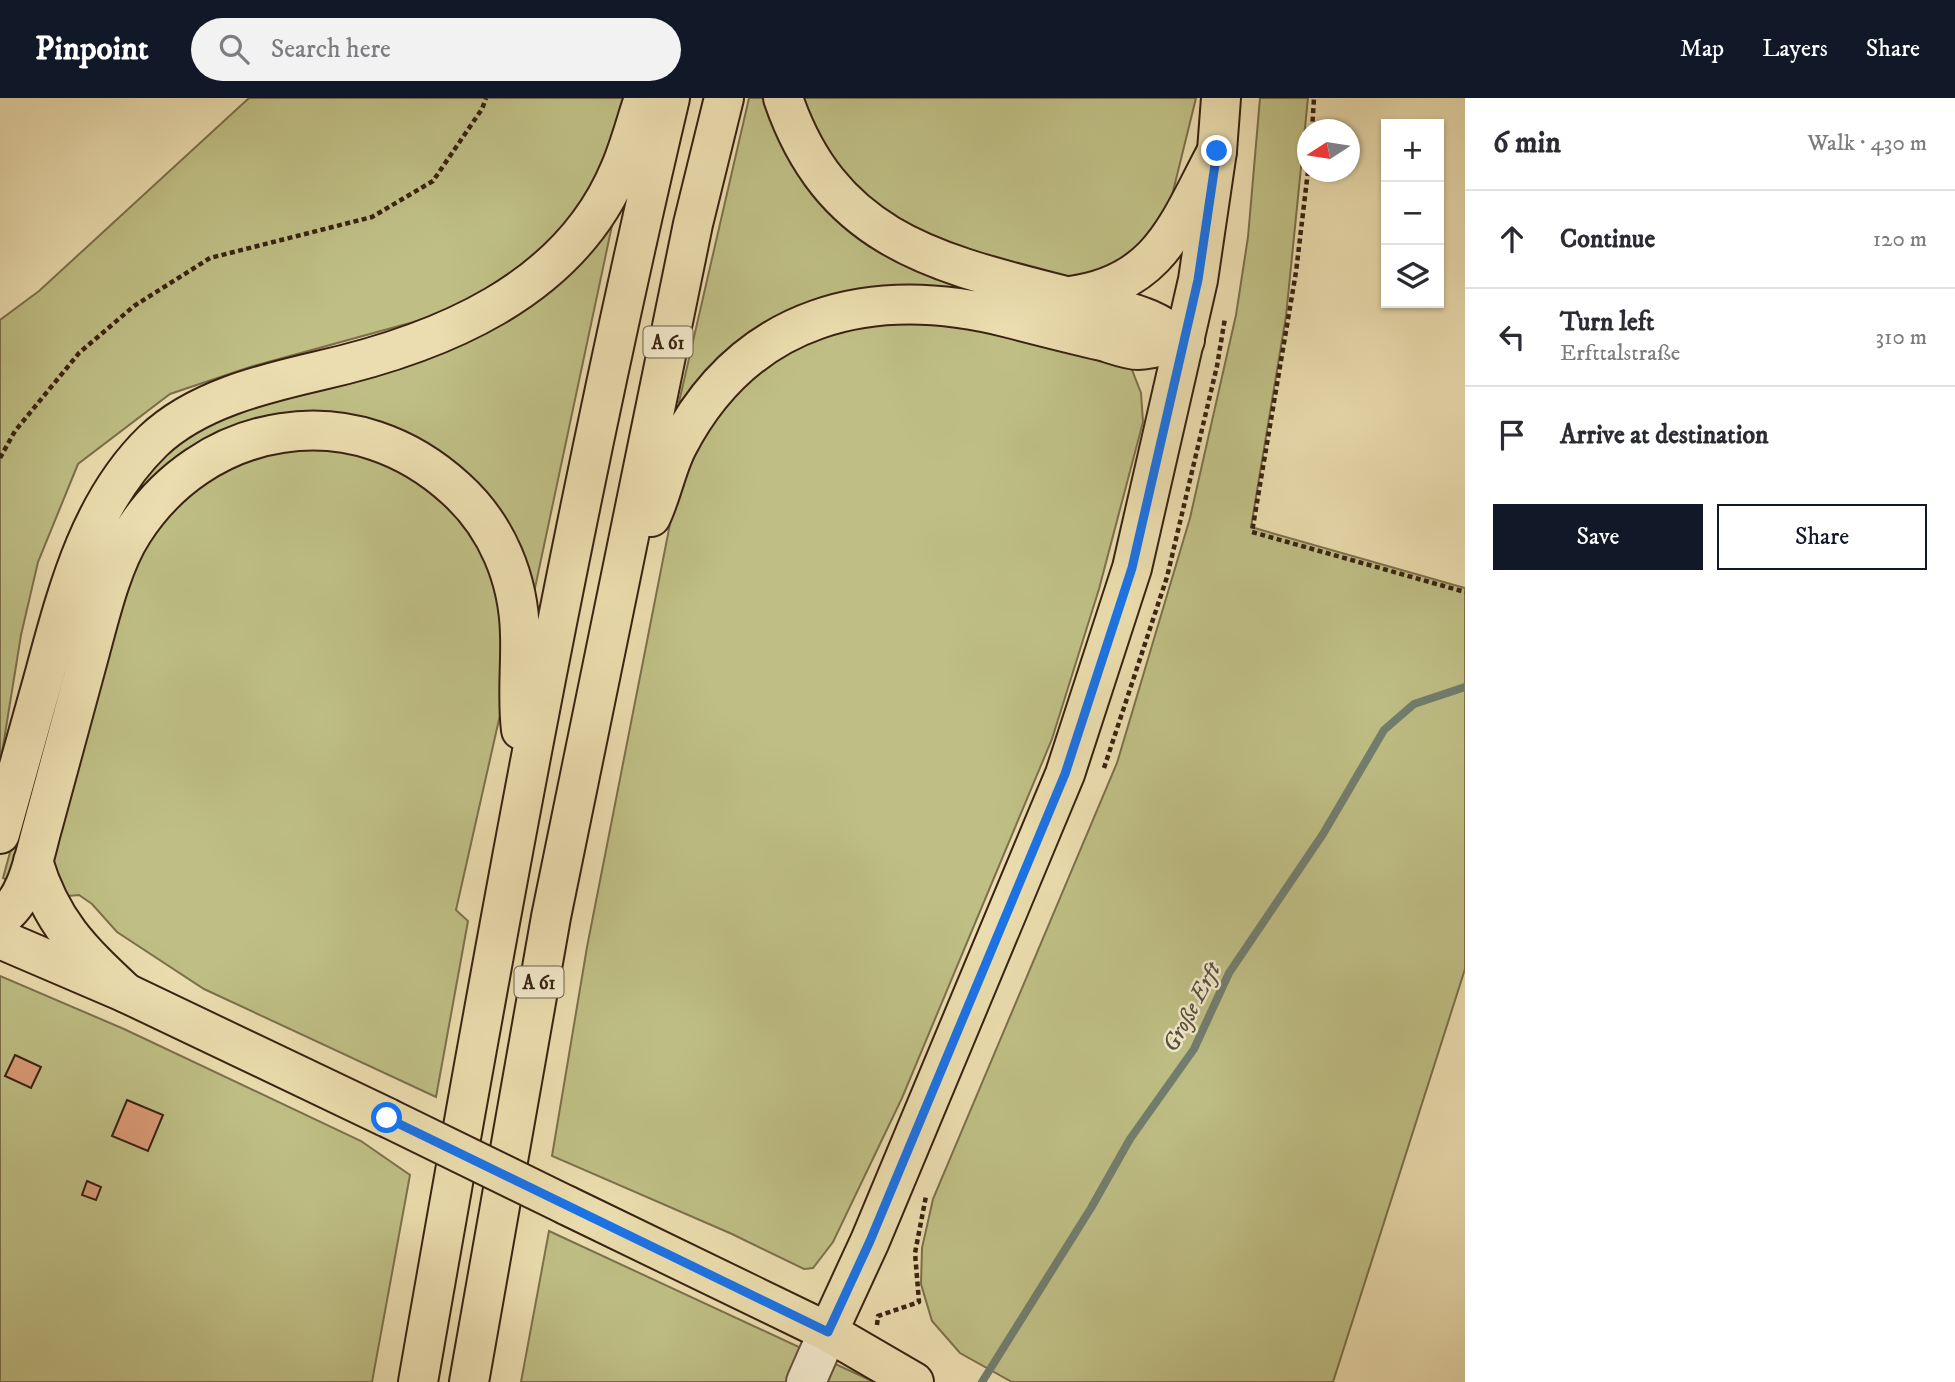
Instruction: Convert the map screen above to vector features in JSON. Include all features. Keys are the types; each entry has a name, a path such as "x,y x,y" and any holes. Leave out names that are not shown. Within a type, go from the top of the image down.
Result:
{"main road":[{"path":"0,834 61,611 91,529 128,468 154,440 180,421 219,401 260,384 373,358 420,343 459,327 523,288 578,236 600,205 620,170 644,98"},
{"name":"A 61","path":"418,1382 526,777 643,213 670,98"},
{"name":"A 61","path":"469,1382 551,917 693,224 723,98"},
{"path":"783,98 808,156 849,206 904,246 960,269 1144,317 1185,340"},
{"path":"828,1332 870,1241 1065,774 1132,568 1198,280 1217,151 1221,98"},
{"path":"1065,296 1115,286 1149,265 1168,239 1217,151"},
{"path":"617,588 656,506 677,448 706,401 739,364 790,331 844,311 904,303 997,315 1138,350 1185,340"},
{"path":"0,918 15,908 33,861 104,603 131,534 153,504 182,477 211,457 265,435 314,430 343,432 375,439 406,452 436,471 486,522 506,561 515,595 520,633 519,713 526,777"},
{"path":"33,861 42,890 64,931 126,993"},
{"path":"0,939 126,993 387,1118 828,1332 915,1382"}],"street":[{"path":"806,1382 828,1332"}],"path":[{"path":"0,458 15,431 79,353 134,306 210,258 372,217 433,181 482,109 486,98"},
{"path":"1313,119 1314,98"},
{"path":"1306,182 1296,272 1252,532 1465,592"}],"green space":[{"path":"249,98 624,98 605,170 561,230 513,273 450,312 250,367 170,394 78,464 38,562 21,635 0,765 0,320 39,291"},
{"path":"749,98 770,98 828,202 1096,316 884,293 679,402"},
{"path":"796,98 1196,98 1166,220 1151,244 1081,282 921,240 843,184"},
{"path":"1260,98 1308,98 1306,119 1297,119 1297,182 1300,182 1286,316 1251,527 1465,588 1465,969 1333,1382 1012,1382 960,1353 932,1321 921,1284 922,1248 933,1199 1117,763 1190,518 1236,315 1248,237"},
{"path":"617,202 532,602 522,560 346,420 151,490 13,883 3,878 47,716 128,489 192,428 389,364"},
{"path":"903,318 972,325 1117,359 1132,370 1141,393 1143,422 1099,589 1052,739 902,1098 833,1242 813,1268 804,1269 732,1234 552,1156 587,947 679,478 724,396 806,338"},
{"path":"347,446 431,481 489,553 511,644 500,715 456,910 468,921 436,1097 204,989 117,932 92,904 79,895 57,897 50,847 138,548 204,476 255,452"},
{"path":"0,976 124,1029 361,1141 410,1175 372,1382 0,1382"},
{"path":"549,1231 874,1382 521,1382"}],"building":[{"path":"15,1055 41,1067 31,1088 5,1076"},
{"path":"127,1100 163,1115 148,1151 112,1136"},
{"path":"87,1181 101,1187 96,1200 82,1195"}],"waterway":[{"name":"Große Erft","path":"982,1382 1091,1208 1130,1139 1194,1049 1229,973 1323,834 1384,730 1414,704 1465,687"}],"route":[{"path":"387,1118 828,1332 870,1241 1065,774 1132,568 1198,280 1217,151"}]}
